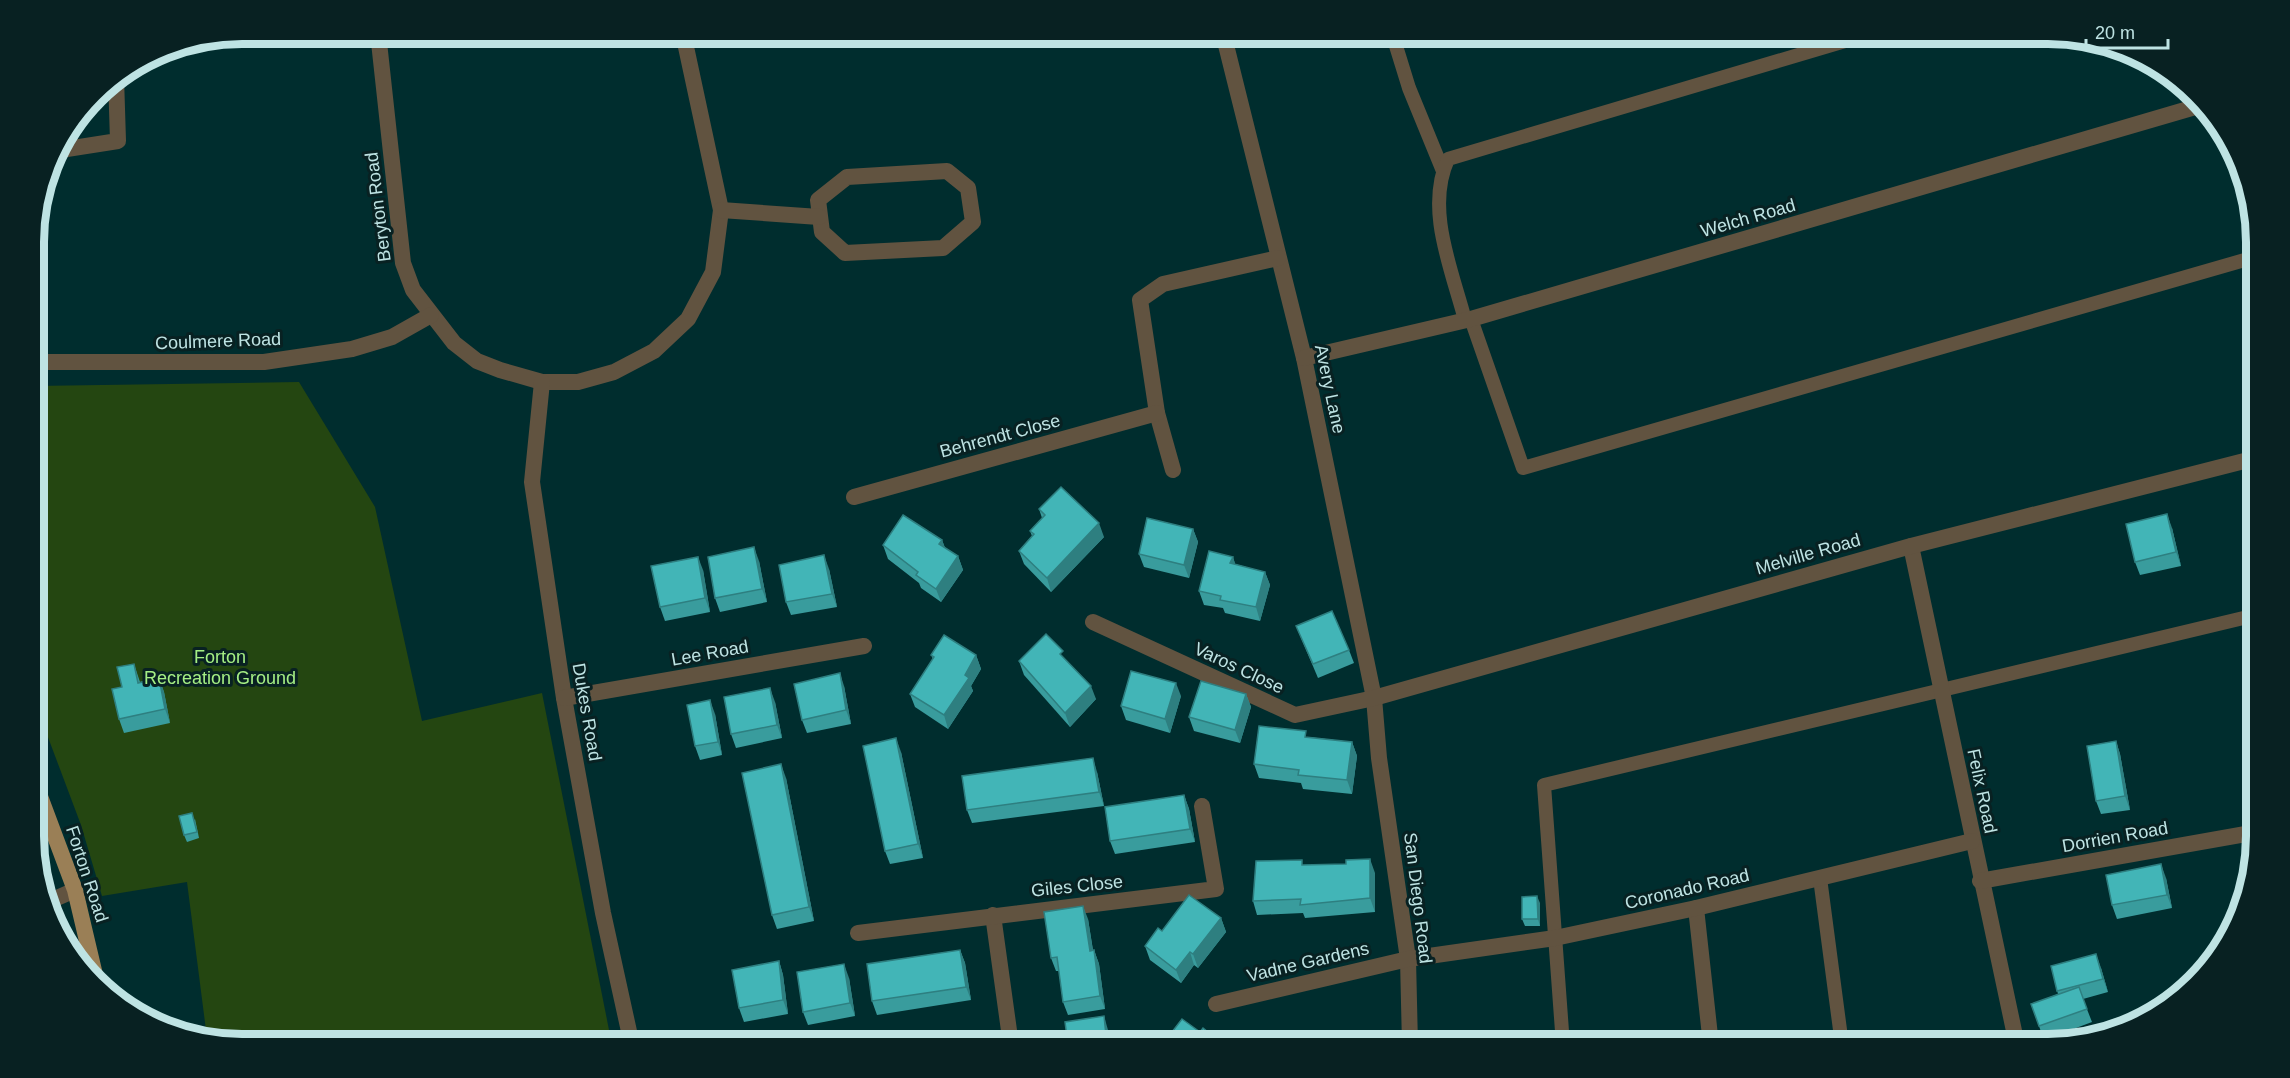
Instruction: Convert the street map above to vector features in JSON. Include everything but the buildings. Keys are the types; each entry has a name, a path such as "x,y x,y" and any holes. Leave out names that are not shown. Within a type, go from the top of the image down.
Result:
{"main road":[{"name":"Forton Road","path":"44,807 75,890 93,967"}],"street":[{"name":"Beryton Road","path":"379,44 403,264 414,290 454,343 477,361 542,382 578,382 614,372 654,351 688,320 713,272 721,210 685,44"},
{"name":"Avery Lane","path":"1227,44 1304,358 1374,698 1379,758"},
{"path":"67,149 118,141 116,89"},
{"name":"Welch Road","path":"1304,358 1468,320 2193,108"},
{"path":"947,171 968,188 973,222 943,248 845,253 822,232 819,217 818,200 847,177 947,171"},
{"path":"721,210 819,217"},
{"path":"1173,470 1157,413 1140,300 1163,284 1278,258"},
{"name":"Coulmere Road","path":"44,362 264,362 352,349 392,337 431,315"},
{"name":"Dukes Road","path":"542,382 532,482 564,698 603,913 630,1034"},
{"name":"Behrendt Close","path":"854,497 1157,413"},
{"name":"Melville Road","path":"1374,698 1911,546 2246,461"},
{"name":"Felix Road","path":"1911,546 1980,881 2015,1034"},
{"name":"Varos Close","path":"1093,622 1295,715 1374,698"},
{"name":"Lee Road","path":"564,698 864,646"},
{"name":"San Diego Road","path":"1379,758 1408,959 1410,1034"},
{"name":"Giles Close","path":"858,933 1216,889 1202,806"},
{"name":"Dorrien Road","path":"1980,881 2246,834"},
{"name":"Coronado Road","path":"1408,959 1555,938 1696,908 1972,841"},
{"path":"54,899 75,890"},
{"path":"1696,908 1710,1034"},
{"path":"993,915 1010,1034"},
{"name":"Vadne Gardens","path":"1216,1004 1408,959"}],"lane":[{"path":"1395,44 1408,87 1443,171"},
{"path":"1835,44 1448,159 1438,191 1438,213 1468,320 1523,468 2246,260"},
{"path":"1562,1034 1544,785 2246,617"},
{"path":"1820,878 1841,1034"}],"green space":[{"name":"Forton Recreation Ground","path":"299,382 375,507 422,721 542,693 610,1034 242,1034 206,1031 187,882 102,896 81,825 44,727 44,386"}]}
